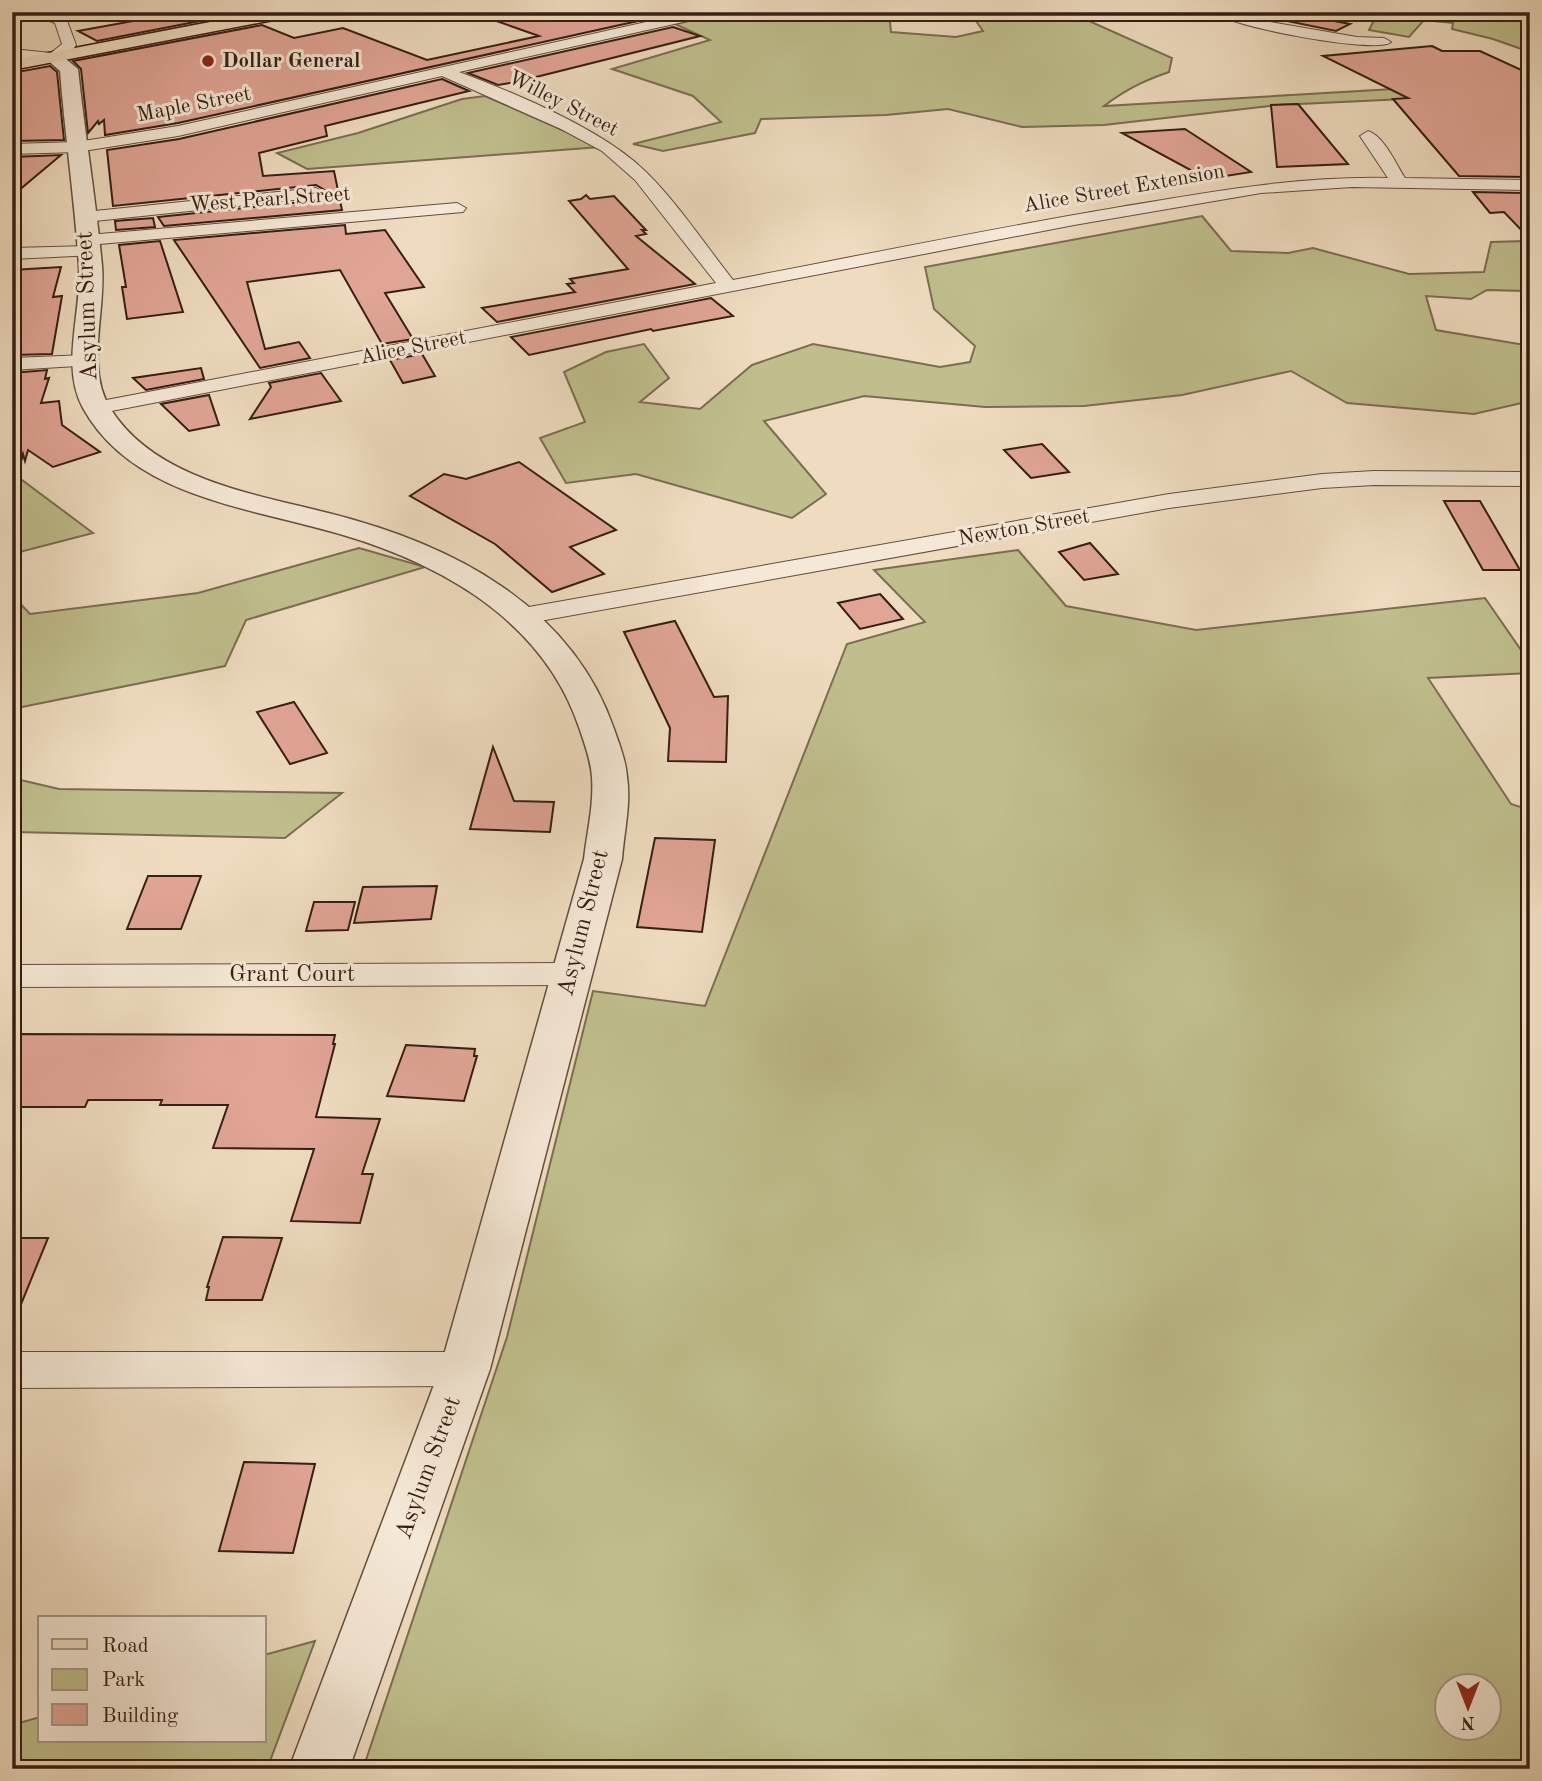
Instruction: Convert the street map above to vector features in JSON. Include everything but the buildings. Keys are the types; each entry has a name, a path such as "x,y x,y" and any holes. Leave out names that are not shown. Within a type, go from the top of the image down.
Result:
{"main road":[{"path":"12,65 289,12"}],"street":[{"path":"12,53 54,58 69,46 63,25 55,18 33,12"},
{"name":"Maple Street","path":"12,149 77,147 178,131 710,12"},
{"path":"1218,12 1257,24 1357,41 1384,42"},
{"name":"Asylum Street","path":"54,58 69,69 92,280 86,361 87,385 96,408 123,441 167,471 237,499 397,541 465,576 523,616 547,639 581,687 595,716 610,781 603,859 465,1369 319,1769"},
{"name":"Willey Street","path":"443,72 567,126 608,148 641,176 730,288"},
{"path":"1367,136 1380,150 1400,183"},
{"name":"Alice Street Extension","path":"730,288 1061,222 1261,188 1305,184 1530,185"},
{"path":"12,254 87,236 316,193"},
{"name":"West Pearl Street","path":"87,236 457,208"},
{"name":"Alice Street","path":"96,408 730,288"},
{"path":"12,364 86,361"},
{"name":"Newton Street","path":"523,616 1195,498 1322,481 1374,478 1530,479"},
{"name":"Grant Court","path":"12,976 571,974"},
{"path":"12,1370 465,1369"}],"green space":[{"path":"727,12 898,14 890,22 891,32 956,37 983,31 976,21 1011,14 1078,16 1172,58 1169,72 1135,86 1104,106 1530,81 1405,99 1278,105 1104,125 1022,127 948,109 886,115 761,119 755,133 663,151 633,144 721,122 693,96 612,69 710,40 675,24"},
{"path":"1378,12 1530,12 1530,52 1452,29 1453,23 1424,20 1409,37 1369,30"},
{"path":"485,96 601,147 307,169 277,153 358,133 462,99"},
{"path":"1202,216 1231,251 1288,253 1313,248 1409,274 1484,272 1491,242 1530,241 1530,291 1487,290 1471,299 1426,296 1436,330 1530,346 1530,401 1474,414 1347,403 1291,371 1182,395 1084,406 985,407 864,396 764,421 826,494 792,518 636,474 566,483 540,438 585,422 564,372 606,352 644,344 669,378 640,402 700,409 752,365 813,344 940,367 970,362 975,346 934,309 925,267"},
{"path":"12,471 14,474 93,533 12,554"},
{"path":"359,548 425,567 246,620 225,666 12,709 12,595 30,614 198,593"},
{"path":"1018,550 1066,606 1196,630 1485,598 1530,663 1530,673 1428,678 1511,804 1530,810 1530,1769 363,1769 507,1337 593,991 705,1006 847,644 925,622 874,570"},
{"path":"12,778 59,789 342,793 285,838 12,832"},
{"path":"315,1641 267,1769 12,1769 12,1725 38,1718 38,1742 266,1742 266,1654"}],"place":[{"name":"Dollar General","path":"208,61"}]}
